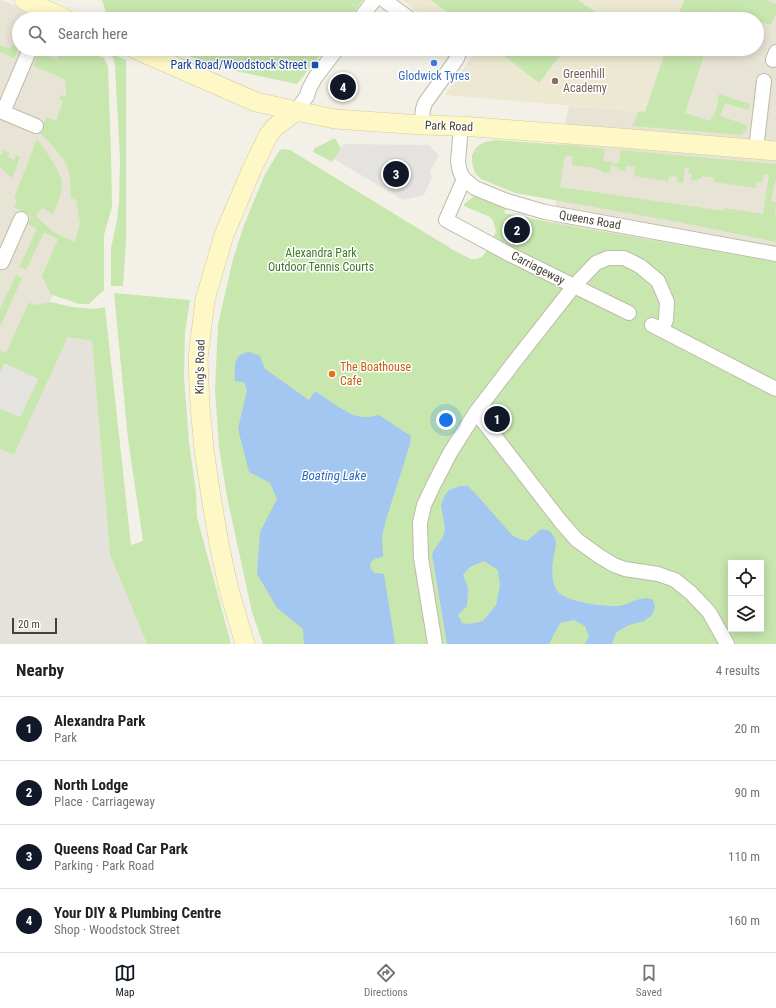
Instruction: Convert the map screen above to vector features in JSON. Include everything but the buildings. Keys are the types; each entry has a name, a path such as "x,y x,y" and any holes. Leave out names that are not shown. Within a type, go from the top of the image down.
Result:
{"street":[{"path":"24,0 51,12"},
{"path":"365,12 374,0"},
{"path":"384,0 400,12"},
{"path":"27,56 2,112 36,126"},
{"name":"Park Road","path":"151,56 256,102 335,119 421,125 461,126 776,151"},
{"path":"296,111 307,96 315,78 332,56"},
{"path":"421,125 425,103 458,56"},
{"path":"756,149 764,81"},
{"name":"King's Road","path":"245,644 229,590 211,497 200,414 198,358 205,300 224,235 251,171 268,136 275,127 296,111"},
{"path":"461,126 458,162 460,172 464,179"},
{"name":"Queens Road","path":"464,179 475,188 487,193 545,212 776,254"},
{"name":"Carriageway","path":"464,179 446,220 511,255 629,313"},
{"path":"0,262 2,262 21,218"},
{"path":"435,644 421,558 420,523 424,505 450,454 476,412 574,286 596,263 608,258 624,258 640,266 658,281 667,302 666,320 657,328 776,389"},
{"path":"476,412 561,522 577,540 614,565 625,569 658,574 675,580 691,593 709,612 727,644"}],"shaded area":[{"path":"0,0 2,0 30,12 12,12 12,56 65,56 65,88 76,200 80,224 76,242 19,368 0,358"},
{"path":"402,0 684,0 680,12 418,12"},
{"path":"684,0 776,0 776,262 554,223 562,138 569,106 645,112 664,56 764,56 764,12 680,12"},
{"name":"Greenhill Academy","path":"473,56 664,56 645,112 445,95"},
{"path":"344,144 429,145 439,155 430,171 432,177 424,195 403,200 334,159"},
{"path":"68,337 92,341 110,555 147,644 0,644 0,449 14,455"},
{"path":"4,364 38,379 20,417 0,408 0,372"}],"green space":[{"path":"102,0 363,0 354,12 106,12"},
{"path":"431,0 578,0 594,11 593,12 447,12"},
{"path":"684,0 765,0 776,4 776,13 771,25 764,23 764,12 680,12"},
{"path":"0,45 10,49 12,45 12,56 14,56 13,58 0,52"},
{"path":"37,56 47,56 57,59 58,56 98,56 104,58 108,66 112,207 104,235 104,290 89,304 79,304 50,293 42,276 58,239 44,232 26,270 19,267 37,229 28,224 31,216 14,207 17,201 14,198 37,139 59,174 62,189 58,204 53,214 42,208 36,216 53,232 75,242 80,223 76,200 71,198 68,168 57,151 40,133 46,117 56,121 63,101 59,99 61,95 66,97 65,79 33,66"},
{"path":"112,56 126,60 126,240 123,286 111,286 111,248 117,220 119,201 120,159 115,66"},
{"path":"189,56 319,56 297,84 226,69"},
{"path":"504,56 560,56 539,83"},
{"path":"664,56 704,56 685,113 710,121 714,115 719,100 717,100 719,94 750,104 749,110 725,103 720,116 747,125 746,131 741,135 632,126 639,111 645,112"},
{"path":"335,138 341,149 332,162 313,152 315,148"},
{"path":"495,140 605,149 603,161 612,162 612,164 619,163 621,150 776,164 776,181 771,201 776,202 776,242 678,222 515,193 481,179 475,173 472,163 472,155 479,145","holes":["565,155 573,157 572,165 596,168 602,170 602,172 610,173 611,165 619,167 618,170 625,171 626,166 635,167 634,176 668,181 669,176 678,177 677,182 683,183 685,168 689,168 688,173 692,173 691,180 697,181 697,179 701,179 702,176 715,178 714,182 756,188 757,181 762,182 764,174 769,175 763,214 725,208 724,211 560,187"]},
{"path":"4,150 10,153 8,157 14,160 16,155 20,157 12,178 0,167 0,154 2,155"},
{"name":"Alexandra Park Outdoor Tennis Courts","path":"280,150 290,150 455,251 471,259 482,257 496,231 490,217 464,206 464,204 473,197 480,196 507,206 504,213 776,262 776,644 263,644 252,612 227,497 219,447 215,391 218,325 233,259 244,225 265,174"},
{"path":"16,275 22,278 0,327 0,309"},
{"path":"114,293 190,300 185,333 184,377 189,442 196,492 197,517 231,644 147,644 110,555 92,341 68,337 14,455 0,449 0,408 20,417 38,379 5,364 0,372 0,350 6,353 29,302 33,305 51,302 72,307 94,309 105,307 131,545 143,541 128,439"}],"water":[{"name":"Boating Lake","path":"250,352 260,356 265,369 309,400 315,391 341,409 360,417 379,415 411,436 410,444 382,536 383,557 373,560 370,565 375,573 384,574 395,644 304,644 303,629 277,608 257,574 260,532 277,499 270,483 249,472 238,429 247,390 244,382 235,381 235,364 240,355"},
{"path":"460,486 468,486 512,535 519,539 527,541 541,529 550,532 556,542 552,575 554,585 559,593 570,599 578,601 596,605 612,606 618,606 640,599 649,598 653,600 655,607 652,615 644,621 629,625 618,631 612,644 585,644 589,636 585,626 574,620 560,623 549,644 447,644 432,554 443,537 445,529 441,505 449,490","holes":["484,561 498,570 500,586 496,605 483,621 470,624 462,623 458,615 467,606 468,588 463,575 470,567"]}],"place":[{"name":"Glodwick Tyres","path":"434,63"},
{"name":"Park Road/Woodstock Street","path":"315,65"},
{"name":"Greenhill Academy","path":"555,81"},
{"name":"Your DIY & Plumbing Centre","path":"343,87"},
{"name":"Queens Road Car Park","path":"396,174"},
{"name":"North Lodge","path":"517,230"},
{"name":"The Boathouse Cafe","path":"332,374"},
{"name":"Alexandra Park","path":"497,419"}]}
